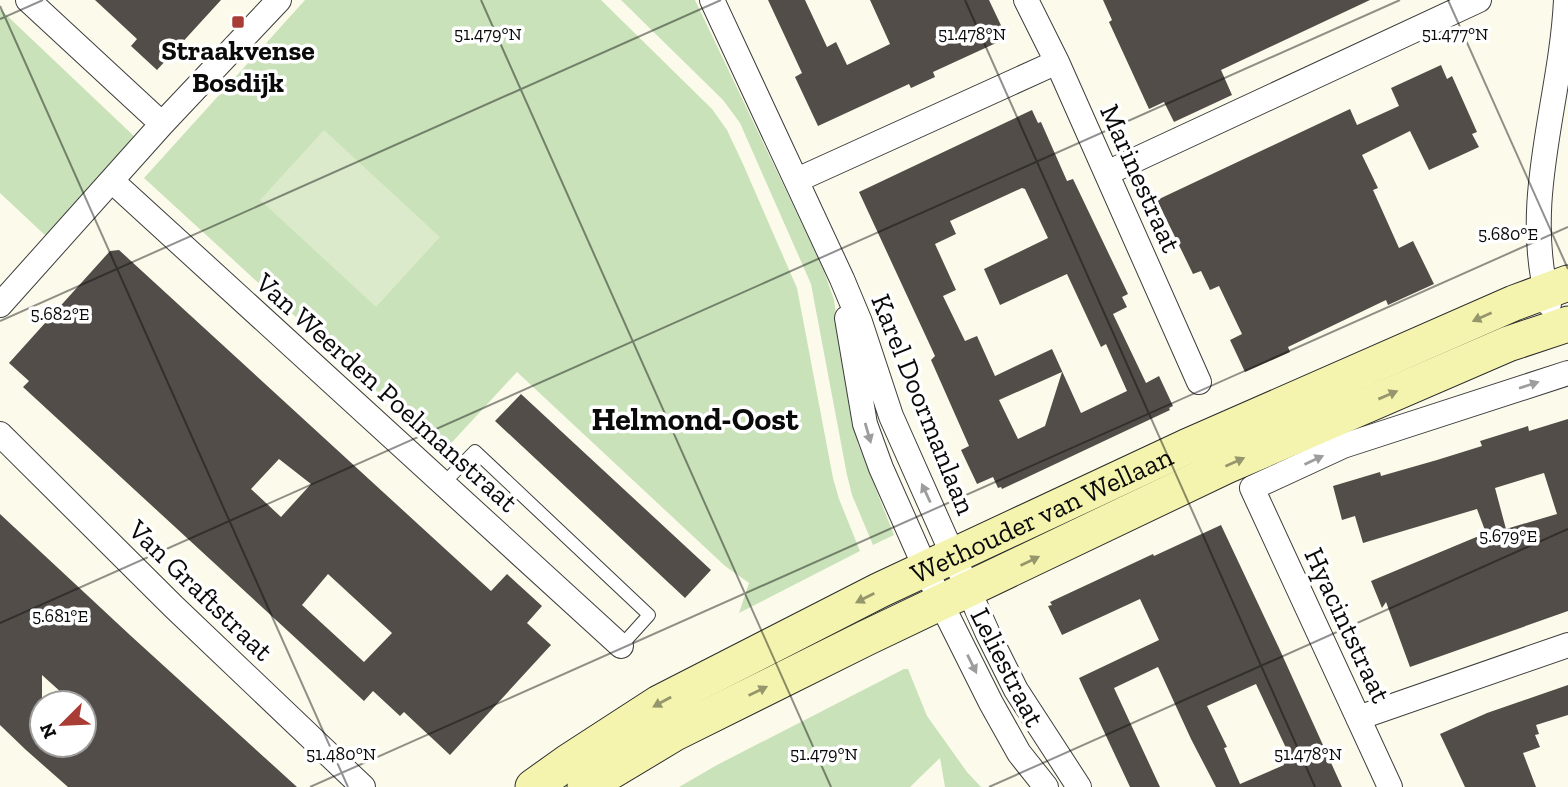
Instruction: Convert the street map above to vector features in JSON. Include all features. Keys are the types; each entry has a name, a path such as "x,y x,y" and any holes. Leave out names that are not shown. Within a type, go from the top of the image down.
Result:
{"main road":[{"name":"Wethouder van Wellaan","path":"533,787 659,703 940,562 1186,447 1556,287"},
{"name":"Wethouder van Wellaan","path":"585,787 675,733 1214,472 1508,344 1562,326"}],"street":[{"path":"28,0 162,124"},
{"path":"0,304 162,124 279,0"},
{"name":"Karel Doormanlaan","path":"712,0 842,279 865,424 881,468 940,562 955,596"},
{"name":"Marinestraat","path":"1026,0 1057,62 1199,382"},
{"path":"1107,173 1479,0"},
{"path":"1562,326 1556,287 1537,225 1538,198 1563,41 1566,0"},
{"path":"797,180 1057,62"},
{"name":"Van Weerden Poelmanstraat","path":"112,181 621,646"},
{"name":"Hyacintstraat","path":"1390,787 1252,488 1343,446 1568,373"},
{"name":"Van Graftstraat","path":"0,434 174,607 363,787"},
{"name":"Leliestraat","path":"955,596 1004,729 1046,787"},
{"name":"Leliestraat","path":"955,596 988,634 1016,690 1079,787"},
{"path":"1358,718 1568,645"}],"lane":[{"path":"443,484 475,450 649,615 621,646"}],"green space":[{"path":"305,0 601,0 712,109 727,130 797,288 833,478 860,551 739,613 749,583 725,566 517,372 443,452 144,178"},
{"path":"621,0 695,0 823,268 834,300 858,444 894,535 873,545 852,495 811,284 740,123 723,100"},
{"path":"0,9 137,139 48,238 0,193"},
{"path":"324,130 440,237 376,307 260,200"},
{"path":"908,669 927,716 981,787 945,787 940,758 910,787 679,787 717,765"}],"building":[{"path":"95,0 221,0 157,70 131,46 137,39"},
{"path":"768,0 805,0 827,47 836,42 847,65 890,44 870,0 989,0 1007,38 933,72 935,77 911,88 909,84 818,126 795,77 802,73"},
{"path":"1103,0 1370,0 1221,70 1232,95 1174,122 1164,102 1149,109 1109,22 1112,20"},
{"path":"1441,65 1447,79 1452,76 1477,132 1472,134 1479,147 1429,170 1410,131 1362,155 1378,188 1373,190 1399,248 1413,241 1434,284 1388,305 1386,300 1288,347 1290,352 1245,372 1230,340 1242,334 1219,286 1210,290 1201,271 1193,274 1157,200 1350,109 1357,125 1399,106 1391,88"},
{"path":"1032,110 1038,123 1041,122 1067,181 1073,179 1128,294 1122,297 1127,307 1113,314 1146,383 1159,376 1173,406 1170,410 1002,489 998,488 993,477 977,484 961,450 969,446 931,360 935,356 859,192","holes":["1025,189 1048,238 984,269 1000,305 1067,274 1101,347 1106,344 1127,391 1081,413 1052,349 995,376 977,336 965,341 943,296 956,290 935,244 956,234 950,221","1062,372 1045,426 1018,439 999,400"]},
{"path":"119,250 491,591 507,574 542,606 527,623 551,645 450,755 404,712 400,716 373,691 364,701 23,387 29,381 9,363 110,251","holes":["279,459 311,484 281,517 251,489","328,574 392,633 364,662 302,605"]},
{"path":"521,394 711,570 685,598 495,421"},
{"path":"1568,419 1568,611 1410,667 1386,602 1382,608 1371,581 1486,533 1477,509 1363,543 1355,516 1342,520 1333,486 1380,472 1381,476 1437,460 1482,446 1480,441 1528,426 1529,431","holes":["1544,473 1557,514 1506,529 1495,488"]},
{"path":"0,514 297,787 68,787 36,759 98,759 98,689 58,689 42,675 42,689 28,689 28,752 0,725"},
{"path":"1221,525 1342,787 1216,787 1158,667 1114,688 1160,787 1130,787 1079,678 1159,640 1140,599 1062,635 1048,606 1052,605 1050,602 1153,554 1154,556","holes":["1256,684 1286,748 1278,752 1284,765 1240,784 1224,748 1227,747 1207,706"]},
{"path":"1568,685 1568,715 1536,725 1539,734 1535,735 1540,747 1523,753 1536,787 1465,787 1440,734 1487,713"}],"place":[{"name":"Straakvense Bosdijk","path":"238,22"}],"district":[{"name":"Helmond-Oost","path":"695,419"}]}
